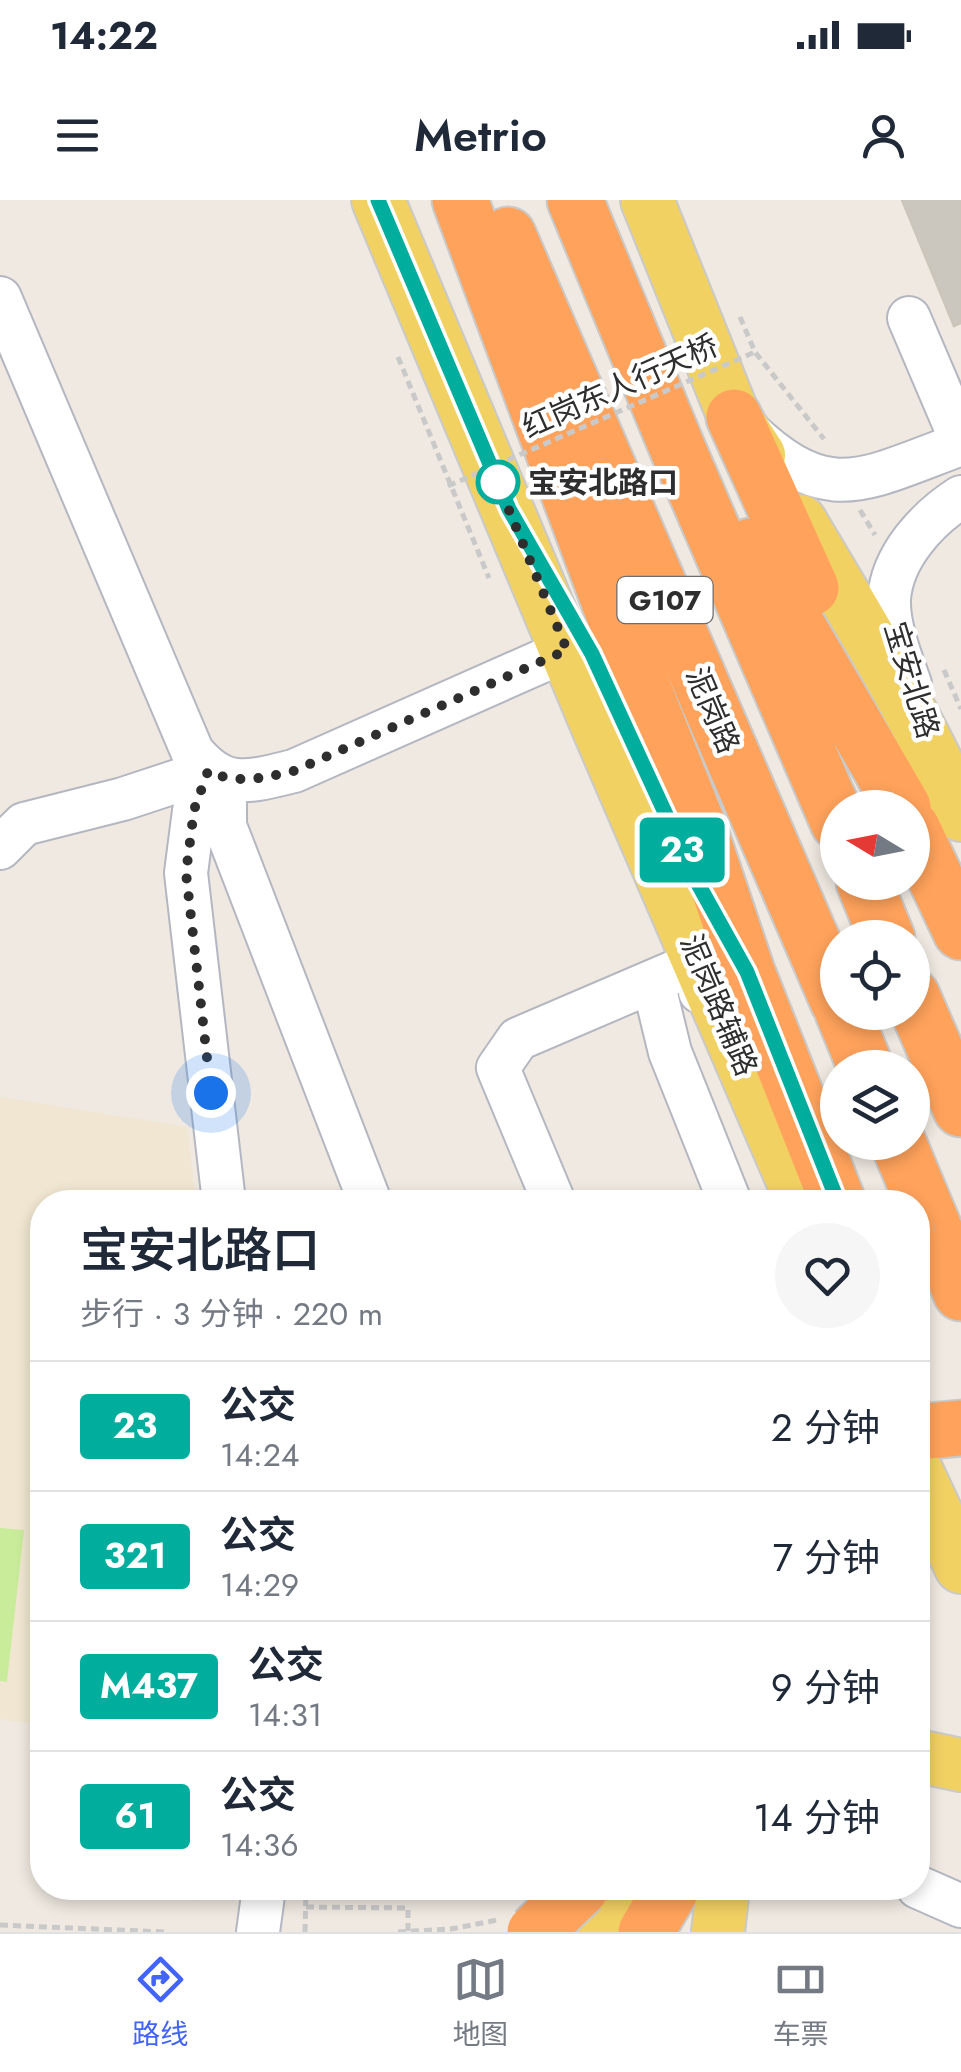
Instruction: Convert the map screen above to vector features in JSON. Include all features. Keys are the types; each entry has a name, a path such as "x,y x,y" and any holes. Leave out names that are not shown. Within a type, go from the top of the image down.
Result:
{"highway":[{"path":"460,200 616,620 698,826 724,967 832,1190"},
{"name":"泥岗路","path":"493,200 820,958"},
{"name":"G107","path":"575,200 824,790"},
{"path":"743,395 896,790"},
{"path":"676,445 722,494 893,790"},
{"path":"930,866 961,932"},
{"path":"927,1030 961,1109"},
{"path":"906,1160 918,1190"},
{"path":"930,1219 961,1293"},
{"path":"930,1431 961,1428"},
{"path":"522,1928 563,1900"},
{"path":"646,1932 665,1900"}],"main road":[{"name":"泥岗路辅路","path":"378,200 567,650 724,967 798,1190"},
{"path":"648,200 743,395 951,792"},
{"path":"509,509 592,654 697,882 724,967"},
{"path":"930,1500 961,1567"},
{"path":"930,1759 961,1765"},
{"path":"582,1932 624,1900"},
{"path":"682,1932 685,1900"},
{"path":"718,1932 722,1900"}],"street":[{"path":"0,298 192,751 216,775 225,826 365,1190"},
{"path":"743,395 773,455 820,477 848,481 875,476 961,442 910,318"},
{"name":"宝安北路","path":"951,792 904,666 889,596 914,538 930,519 961,497"},
{"path":"0,848 24,824 216,775 260,779 294,771 567,650"},
{"path":"216,775 194,810 186,873 223,1190"},
{"path":"549,1190 498,1068 518,1039 653,982 724,967"},
{"path":"724,967 702,1028 769,1190"},
{"path":"653,982 670,1052 725,1190"},
{"path":"930,1892 961,1906"},
{"path":"258,1932 262,1900"},
{"path":"522,1928 555,1920 579,1900"}],"path":[{"path":"740,315 755,352 825,440"},
{"name":"红岗东人行天桥","path":"448,486 755,352"},
{"path":"743,395 744,355"},
{"path":"398,364 491,583"},
{"path":"856,503 878,540"},
{"path":"305,1932 306,1900"},
{"path":"306,1906 408,1908 408,1931"},
{"path":"0,1925 165,1932"},
{"path":"398,1932 522,1928"}],"shaded area":[{"path":"0,1097 187,1127 195,1190 30,1190 30,1723 0,1719"}],"green space":[{"path":"0,1528 24,1530 7,1682 0,1681"}],"building":[{"path":"902,200 961,200 961,323 954,326"}],"bus line":[{"name":"23","path":"378,200 509,509 592,654 697,882 747,972 833,1190"}],"place":[{"name":"宝安北路口","path":"498,482"}],"route":[{"path":"211,1093 186,873 194,810 208,771 225,780 260,779 294,771 567,650 494,474 498,482"}]}
